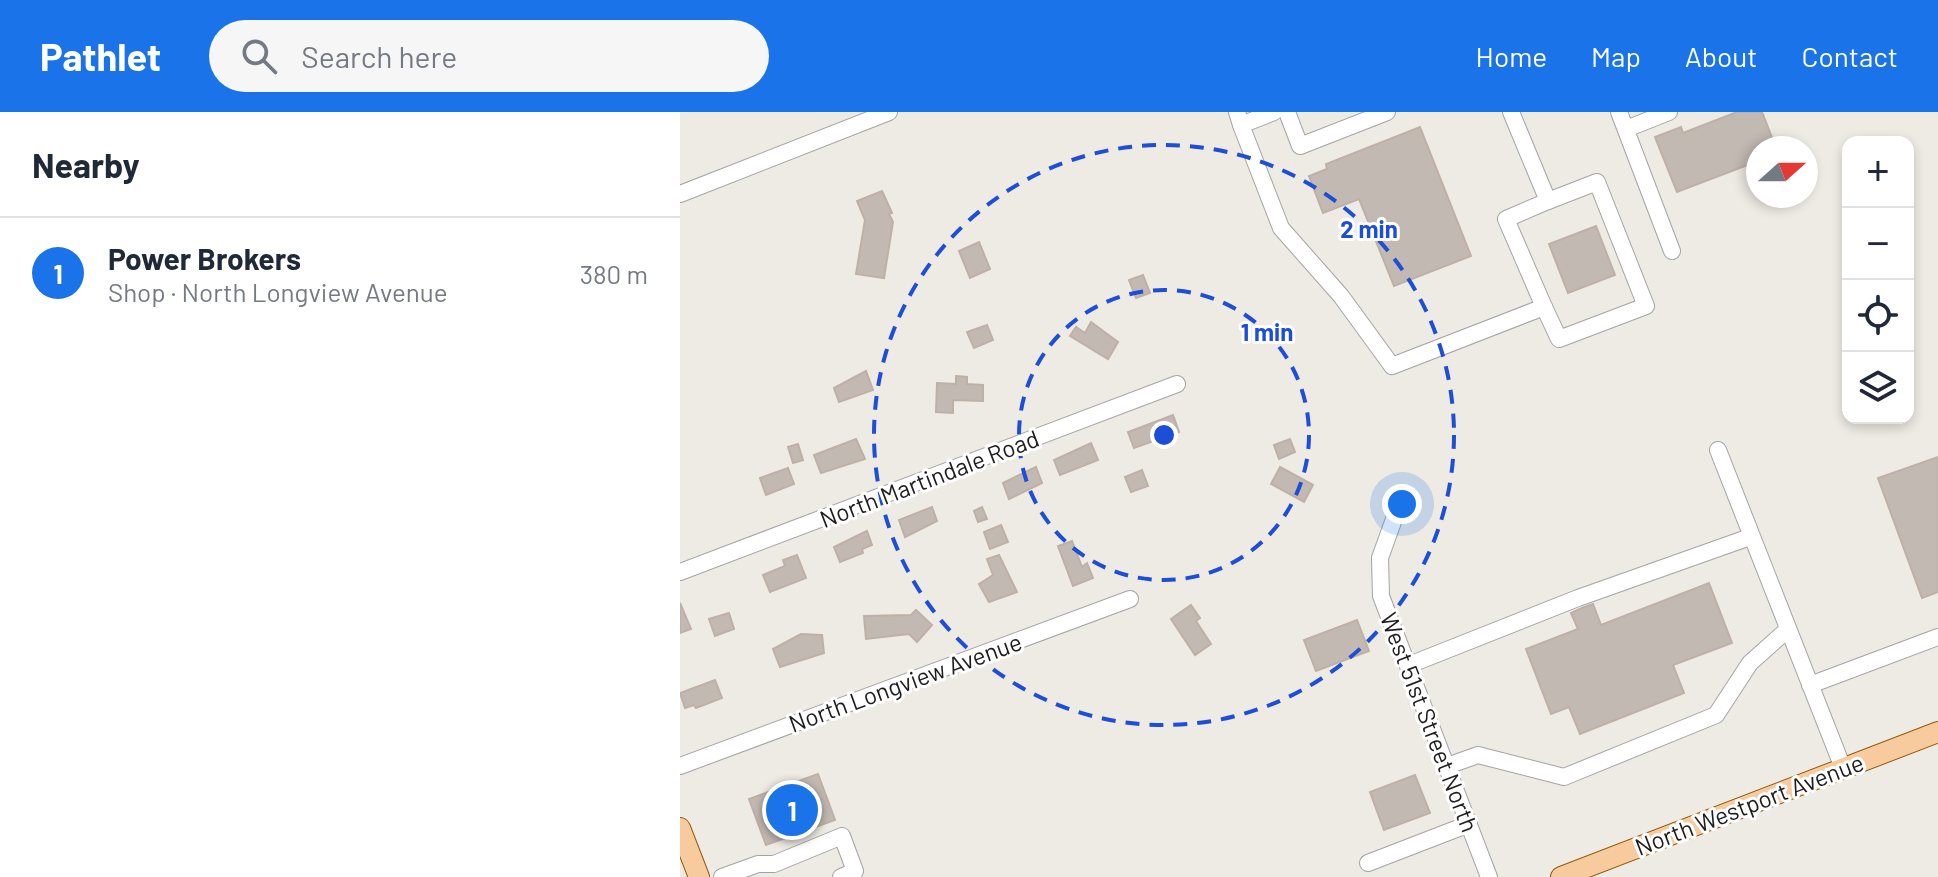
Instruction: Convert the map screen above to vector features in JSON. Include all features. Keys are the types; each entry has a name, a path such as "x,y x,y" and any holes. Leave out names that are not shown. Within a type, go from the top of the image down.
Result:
{"main road":[{"name":"North Westport Avenue","path":"1561,877 1938,732"},
{"path":"680,828 699,877"}],"street":[{"path":"680,194 889,112"},
{"path":"1274,112 1239,118 1281,228 1341,296 1392,366 1544,307"},
{"path":"1287,112 1300,146 1381,113"},
{"path":"1511,112 1548,201"},
{"path":"1619,112 1672,251"},
{"path":"1626,129 1669,112"},
{"path":"1597,182 1646,306 1559,339 1506,219 1548,201 1597,182"},
{"name":"North Martindale Road","path":"680,572 1177,384"},
{"path":"1718,450 1843,768"},
{"name":"West 51st Street North","path":"1394,519 1380,558 1381,596 1489,877"},
{"path":"1409,665 1618,583 1750,537"},
{"name":"North Longview Avenue","path":"680,766 1130,599"},
{"path":"1447,766 1478,755 1564,777 1716,715 1750,663 1787,630"},
{"path":"1810,685 1938,637"},
{"path":"1368,863 1469,824"},
{"path":"722,877 761,870 842,836 855,871 841,877"}],"building":[{"path":"1737,112 1762,112 1771,136 1746,136 1746,166 1677,192 1655,137 1681,127 1683,133"},
{"path":"1420,127 1471,256 1394,286 1359,199 1323,213 1309,176 1327,169 1326,164"},
{"path":"882,191 893,222 884,278 856,274 865,220 857,201"},
{"path":"1596,226 1615,275 1568,293 1549,244"},
{"path":"979,242 990,269 970,278 959,251"},
{"path":"1143,275 1150,293 1136,298 1129,280"},
{"path":"1091,322 1118,342 1108,359 1070,336 1076,327 1085,333"},
{"path":"987,325 993,340 974,348 967,332"},
{"path":"866,371 873,390 839,402 834,388"},
{"path":"956,376 967,377 967,384 983,385 983,401 953,400 953,413 936,412 937,383 956,384"},
{"path":"1173,415 1179,432 1134,448 1128,432"},
{"path":"856,439 865,459 821,473 814,455"},
{"path":"1290,439 1295,452 1279,459 1274,445"},
{"path":"1091,443 1098,460 1060,475 1054,460"},
{"path":"798,444 803,460 793,463 788,447"},
{"path":"1938,457 1938,592 1922,598 1878,478"},
{"path":"1036,467 1042,483 1009,499 1003,483"},
{"path":"1280,467 1313,485 1304,502 1271,484"},
{"path":"788,468 794,484 766,495 760,478"},
{"path":"1142,470 1148,486 1131,492 1125,477"},
{"path":"932,507 937,521 905,537 899,520"},
{"path":"982,507 987,519 978,522 974,511"},
{"path":"1001,525 1008,542 990,549 984,532"},
{"path":"867,531 872,545 862,549 863,553 840,562 834,547"},
{"path":"1072,541 1082,567 1087,563 1093,578 1073,586 1058,546"},
{"path":"797,555 806,578 770,592 763,575 785,566 783,560"},
{"path":"999,555 1017,592 989,602 979,584 993,575 987,559"},
{"path":"1709,583 1732,643 1673,665 1684,693 1580,734 1569,707 1551,714 1526,649 1578,629 1571,613 1593,604 1601,625"},
{"path":"680,603 691,629 680,633"},
{"path":"1191,605 1200,618 1196,621 1211,644 1195,655 1171,619"},
{"path":"916,610 932,625 917,642 909,634 866,639 864,616 911,615"},
{"path":"729,613 734,629 715,636 709,619"},
{"path":"1357,620 1369,651 1316,671 1304,640"},
{"path":"801,634 822,635 824,653 780,667 773,649"},
{"path":"715,680 722,698 696,708 694,705 685,708 680,693"},
{"path":"818,774 835,820 766,845 749,799"},
{"path":"1415,775 1430,813 1384,830 1370,792"}],"place":[{"name":"Power Brokers","path":"792,810"}]}
